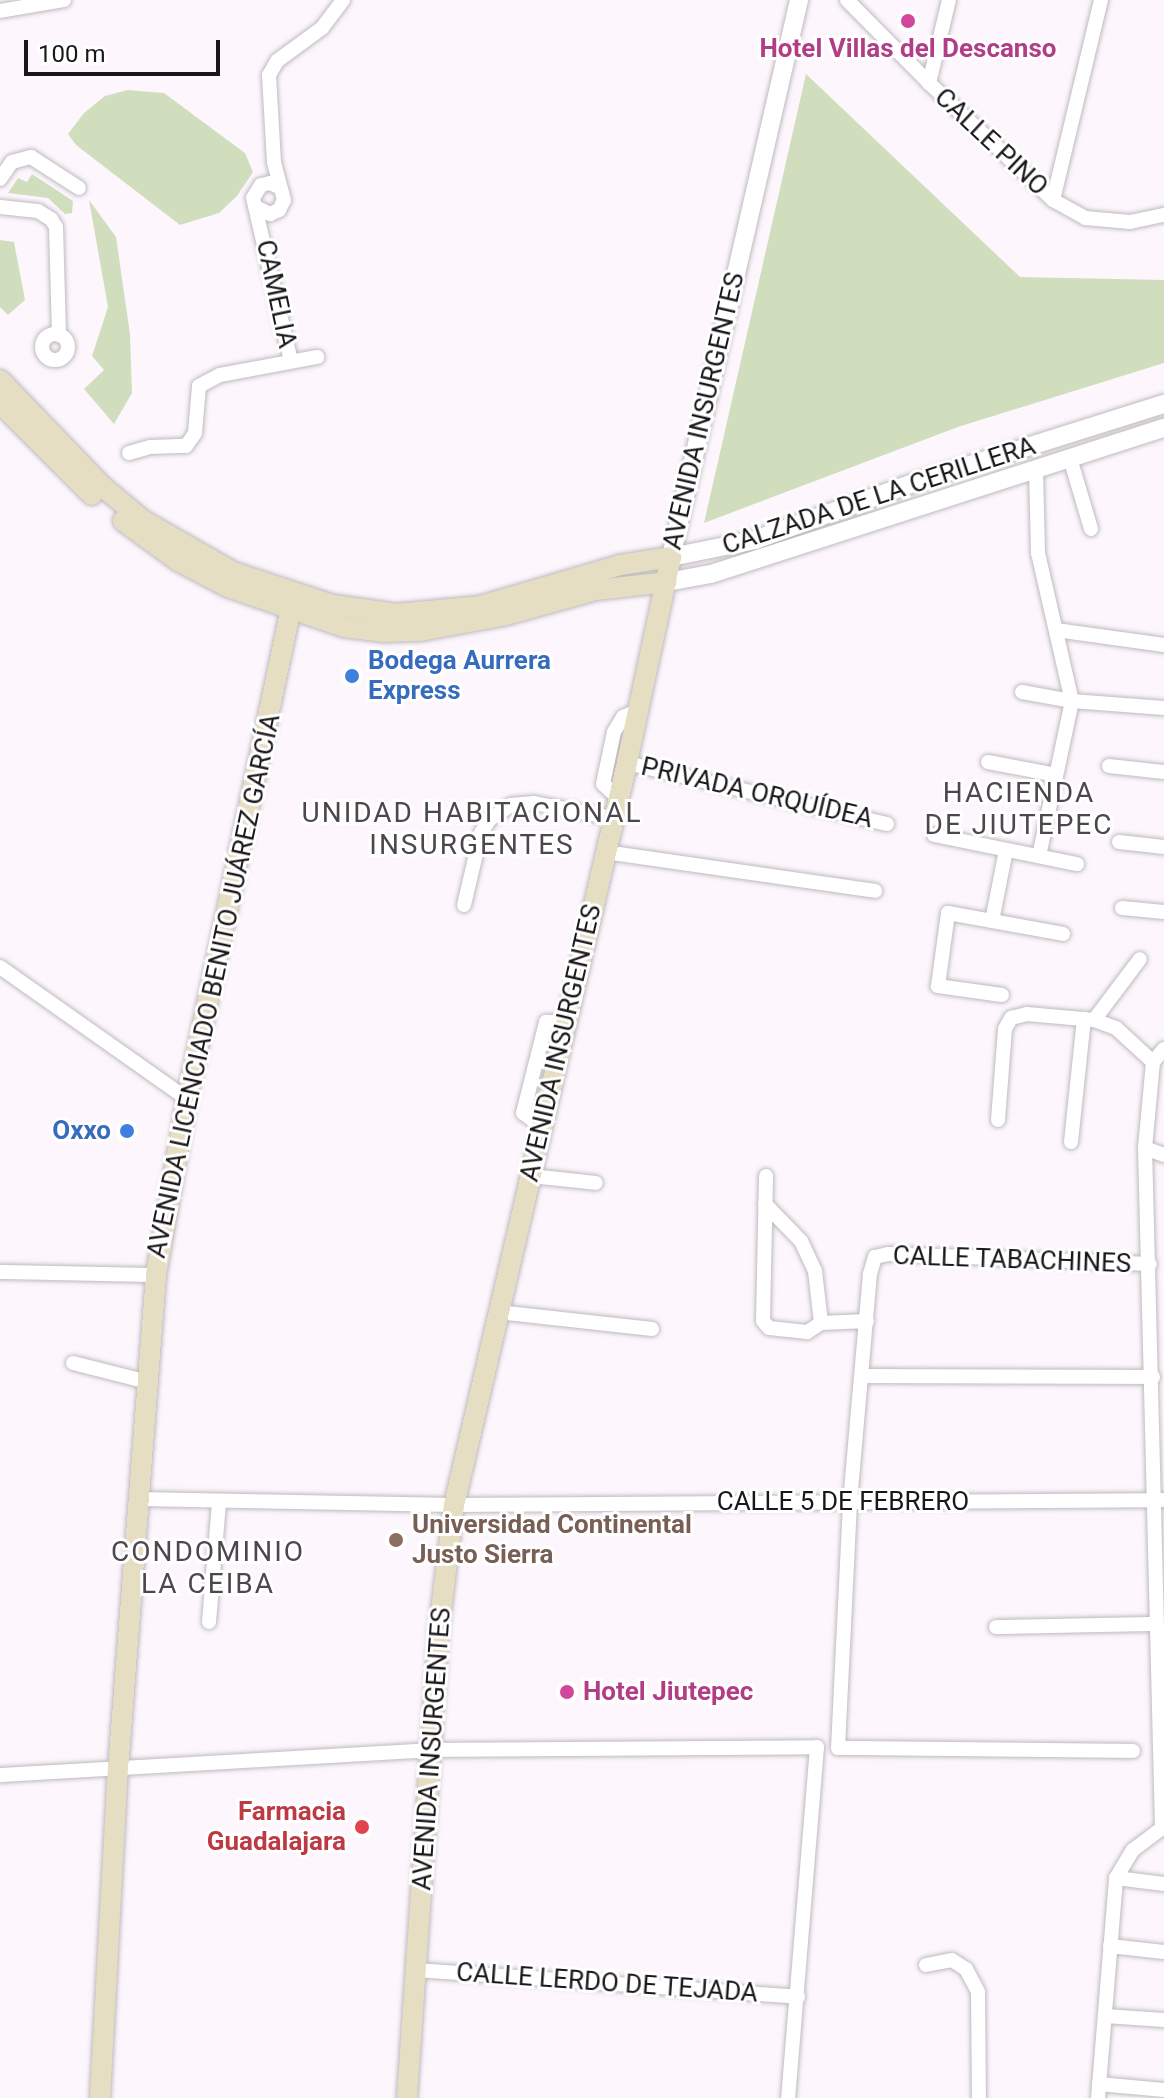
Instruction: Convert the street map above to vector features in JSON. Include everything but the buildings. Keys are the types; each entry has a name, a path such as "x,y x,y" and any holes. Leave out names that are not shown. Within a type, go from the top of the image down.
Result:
{"main road":[{"name":"CALZADA DE LA CERILLERA","path":"0,380 103,487 144,521 230,579"},
{"name":"CALZADA DE LA CERILLERA","path":"0,403 94,497 178,561 292,602 344,627 383,632 420,631 502,616 596,590 667,582"},
{"name":"AVENIDA INSURGENTES","path":"407,2098 439,1628 454,1505 627,763 671,557"},
{"name":"CALZADA DE LA CERILLERA","path":"292,602 396,614 480,606 541,592 620,565 671,557"},
{"name":"AVENIDA LICENCIADO BENITO JUÁREZ GARCÍA","path":"100,2098 118,1769 156,1275 187,1099 292,602"}],"street":[{"path":"0,11 64,0"},
{"path":"272,185 274,162 269,75 277,61 322,28 343,0"},
{"name":"AVENIDA INSURGENTES","path":"671,557 799,0"},
{"name":"CALLE PINO","path":"847,0 929,83 1053,200 1085,218 1130,222 1164,215"},
{"path":"929,83 949,0"},
{"path":"1053,200 1101,0"},
{"path":"0,179 12,162 31,157 79,188"},
{"path":"272,185 284,195 282,205 263,211 254,192 272,185"},
{"path":"0,207 38,211 56,227 59,335"},
{"name":"CAMELIA","path":"263,211 262,228 291,361"},
{"name":"CAMELIA","path":"129,453 150,447 186,446 195,433 199,386 220,375 317,357"},
{"name":"CALZADA DE LA CERILLERA","path":"671,557 755,540 916,482 1164,404"},
{"name":"CALZADA DE LA CERILLERA","path":"667,582 711,574 1164,428"},
{"path":"1070,458 1091,529"},
{"path":"1036,470 1038,553 1072,701 1039,856"},
{"path":"1056,630 1164,645"},
{"path":"1022,692 1072,701 1164,708"},
{"path":"617,797 603,784 614,732 623,717 637,711"},
{"path":"988,762 1056,775"},
{"name":"PRIVADA ORQUÍDEA","path":"627,763 887,824"},
{"path":"1109,766 1164,772"},
{"path":"464,905 481,833 489,820 511,805 534,803 612,818"},
{"path":"934,835 1077,864"},
{"path":"1119,842 1164,847"},
{"path":"992,921 1006,850"},
{"path":"605,852 875,891"},
{"path":"1122,908 1164,912"},
{"path":"1002,995 938,986 948,913 1063,934"},
{"path":"1071,1142 1089,1019 1140,959"},
{"path":"0,967 187,1099"},
{"path":"998,1120 1005,1029 1011,1018 1027,1014 1089,1019 1116,1028 1153,1062"},
{"path":"1164,1049 1153,1062 1145,1148 1159,1500 1156,1624 1163,1828 1133,1850 1123,1861 1116,1878 1098,2091 1164,2090"},
{"path":"1145,1148 1164,1155"},
{"path":"531,1176 596,1183"},
{"path":"766,1176 763,1321 769,1328 794,1332 807,1332 821,1323 867,1321 850,1502 838,1748 1133,1751"},
{"path":"765,1204 801,1241 815,1271 821,1323"},
{"path":"764,1237 787,1225"},
{"name":"CALLE TABACHINES","path":"867,1321 870,1274 875,1257 888,1254 1150,1264"},
{"path":"0,1272 156,1275"},
{"path":"498,1312 652,1329"},
{"path":"73,1363 148,1382"},
{"path":"863,1376 1153,1377"},
{"name":"CALLE 5 DE FEBRERO","path":"138,1499 219,1503 454,1505 1159,1500"},
{"path":"209,1622 219,1503"},
{"path":"996,1627 1156,1624"},
{"path":"0,1775 430,1750 817,1747 788,2098"},
{"path":"1116,1878 1164,1884"},
{"path":"1110,1946 1164,1952"},
{"path":"926,1965 952,1960 966,1969 978,1992 979,2098"},
{"name":"CALLE LERDO DE TEJADA","path":"416,1970 798,1997"},
{"path":"1105,2016 1164,2020"}],"green space":[{"path":"806,74 1020,277 1164,280 1164,363 958,427 704,523"},
{"path":"128,90 164,93 245,153 253,172 237,196 219,213 180,225 76,145 68,134 84,113 105,96"},
{"path":"32,174 73,201 72,213 65,214 48,198 8,193 18,178 27,182"},
{"path":"89,200 116,237 130,334 132,393 114,424 84,389 104,370 92,356 108,307"},
{"path":"0,240 14,242 25,300 8,315 0,307"}],"place":[{"name":"Hotel Villas del Descanso","path":"908,21"},
{"name":"Bodega Aurrera Express","path":"352,676"},
{"name":"Oxxo","path":"127,1131"},
{"name":"Universidad Continental Justo Sierra","path":"396,1540"},
{"name":"Hotel Jiutepec","path":"567,1692"},
{"name":"Farmacia Guadalajara","path":"362,1827"}],"district":[{"name":"HACIENDA DE JIUTEPEC","path":"1019,809"},
{"name":"UNIDAD HABITACIONAL INSURGENTES","path":"472,829"},
{"name":"CONDOMINIO LA CEIBA","path":"208,1568"}]}
